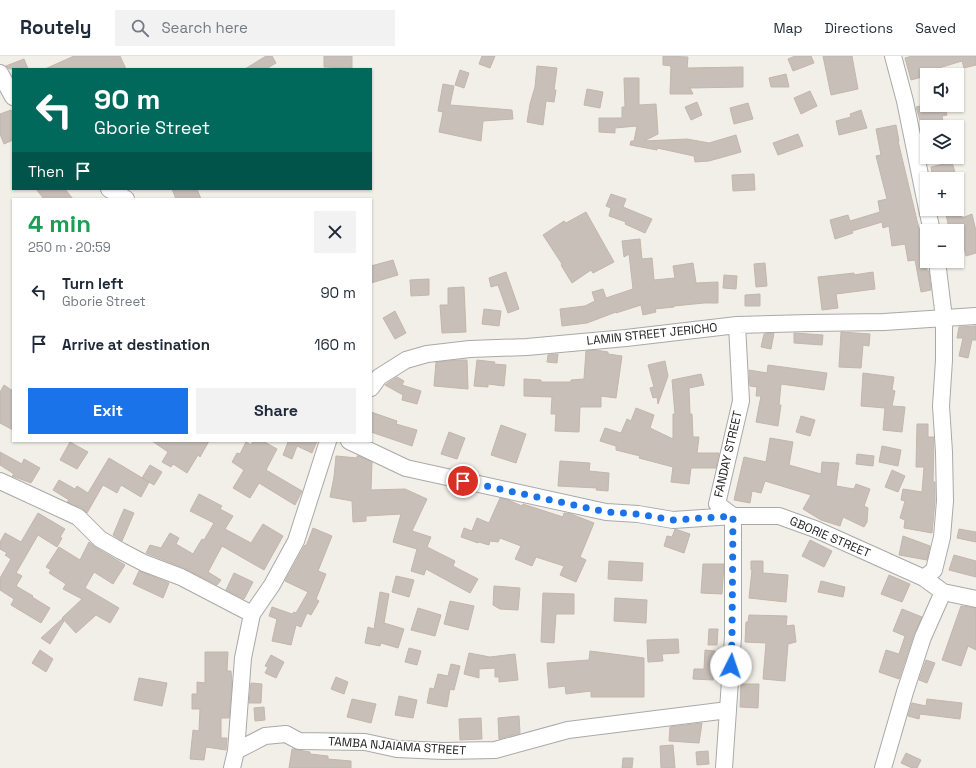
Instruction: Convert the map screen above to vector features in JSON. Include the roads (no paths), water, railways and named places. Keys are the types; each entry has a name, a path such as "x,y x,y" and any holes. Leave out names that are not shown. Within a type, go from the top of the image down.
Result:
{"street":[{"path":"893,56 905,101 920,175"},
{"path":"0,74 12,95"},
{"path":"111,190 124,198"},
{"path":"924,578 934,570 942,537 945,501 941,406 944,360 944,318 939,268"},
{"name":"LAMIN STREET JERICHO","path":"372,387 379,377 386,372 406,360 426,354 470,349 526,347 737,326 884,322 976,316"},
{"name":"FANDAY STREET","path":"733,516 717,504 740,401 737,326"},
{"path":"232,768 236,751 242,658 252,614 272,585 296,541 328,442"},
{"name":"GBORIE STREET","path":"351,442 406,468 606,512 638,514 673,520 733,516 779,516 815,529 924,578 943,592 976,599"},
{"path":"0,481 78,517 100,539 121,551 144,563 181,577 252,614"},
{"path":"724,768 732,637 733,516"},
{"path":"883,768 923,637 943,592"},
{"name":"TAMBA NJAIAMA STREET","path":"236,751 265,736 286,734 299,741 366,742 397,749 443,751 495,750 568,730 728,710"}]}
